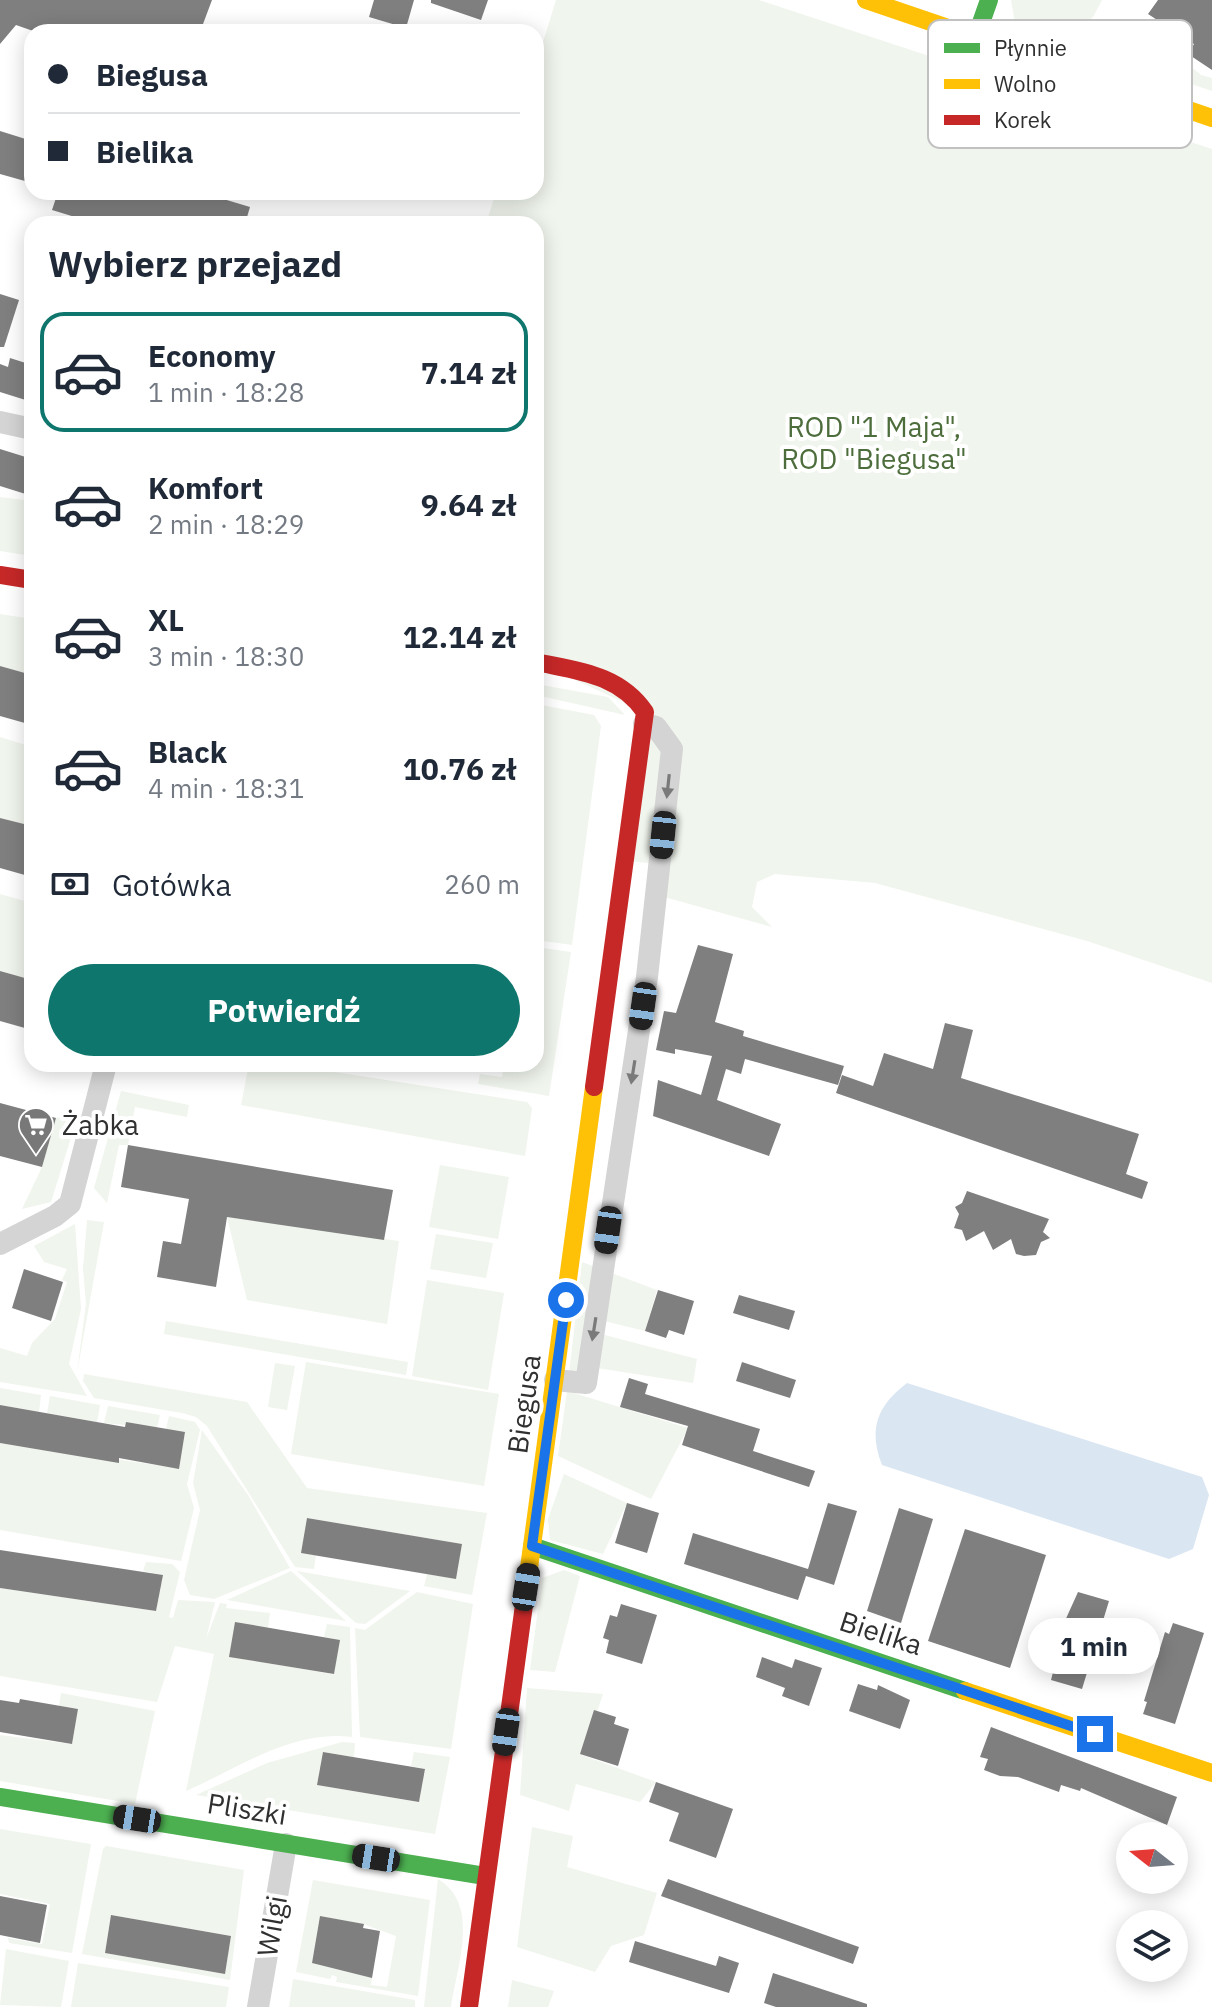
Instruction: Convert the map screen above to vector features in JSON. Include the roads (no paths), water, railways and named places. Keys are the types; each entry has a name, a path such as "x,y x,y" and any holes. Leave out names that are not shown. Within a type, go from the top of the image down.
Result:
{"street":[{"path":"866,0 928,21"},
{"path":"982,20 989,0"},
{"path":"1192,111 1212,118"},
{"path":"0,422 24,427"},
{"path":"0,575 24,579"},
{"path":"544,664 617,681 636,695 644,718 656,727 672,749 647,977 586,1383 555,1380"},
{"name":"Biegusa","path":"469,2007 644,718"},
{"path":"0,1244 55,1216 70,1204 104,1072"},
{"name":"Bielika","path":"532,1546 1212,1773"},
{"name":"Pliszki","path":"0,1797 485,1876"},
{"name":"Wilgi","path":"258,2007 286,1844"}],"place":[{"name":"Żabka","path":"36,1156"}],"park label":[{"name":"ROD \"1 Maja\", ROD \"Biegusa\"","path":"874,443"}]}
